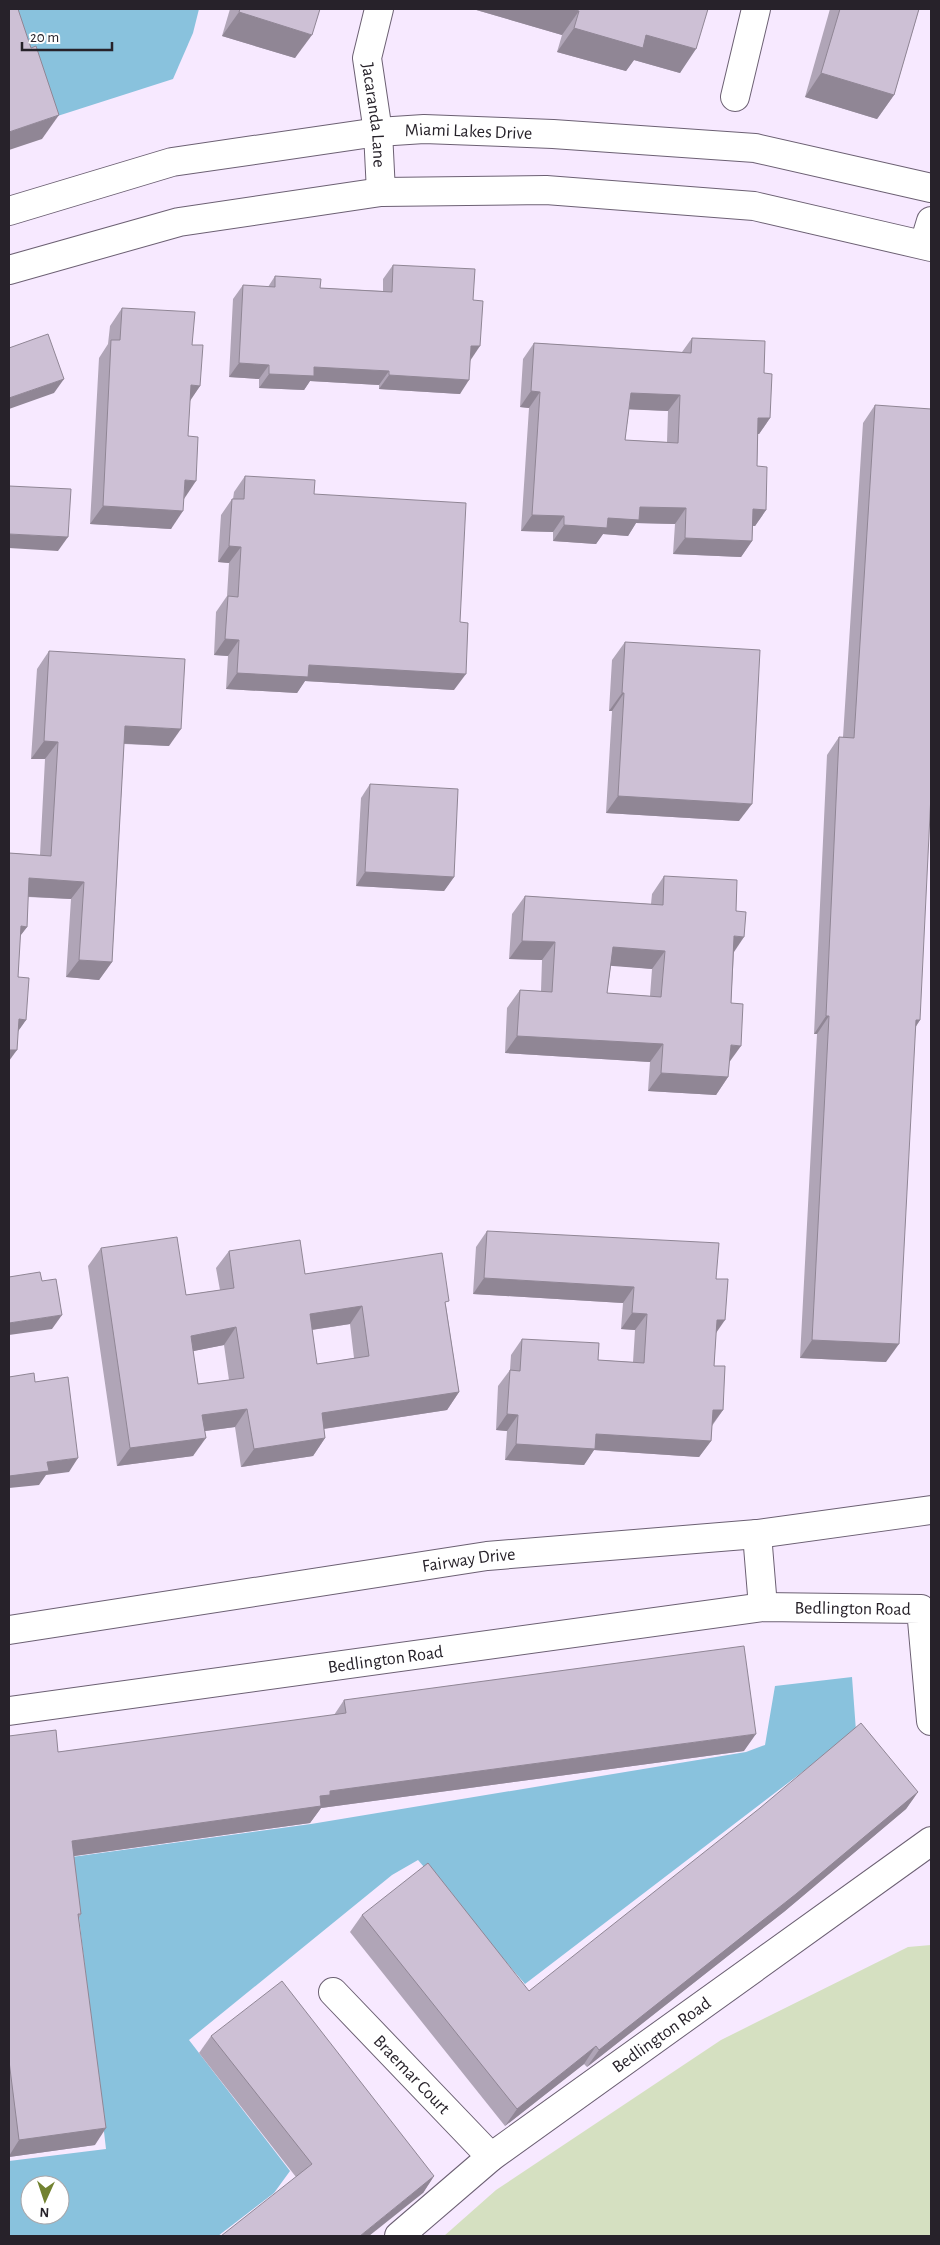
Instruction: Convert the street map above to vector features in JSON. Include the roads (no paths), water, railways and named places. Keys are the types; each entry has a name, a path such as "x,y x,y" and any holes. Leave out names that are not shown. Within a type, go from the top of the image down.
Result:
{"street":[{"name":"Jacaranda Lane","path":"379,9 367,58 378,132 382,192"},
{"path":"735,97 756,9"},
{"name":"Miami Lakes Drive","path":"9,211 172,162 378,132 424,130 553,134 755,148 931,188"},
{"path":"9,270 179,222 382,192 546,190 754,206 929,237"},
{"name":"Fairway Drive","path":"9,1630 487,1556 757,1534 931,1510"},
{"path":"757,1534 763,1607"},
{"name":"Bedlington Road","path":"9,1711 763,1607 921,1610 931,1721"},
{"name":"Bedlington Road","path":"399,2236 491,2157 931,1841"},
{"name":"Braemar Court","path":"333,1992 491,2157"}],"water":[{"path":"9,9 199,9 193,33 173,79 45,120"},
{"path":"852,1677 856,1731 525,1984 418,1860 392,1875 189,2040 290,2171 274,2193 218,2236 9,2236 9,2161 106,2149 72,1857 311,1824 746,1752 765,1745 775,1686"}]}
